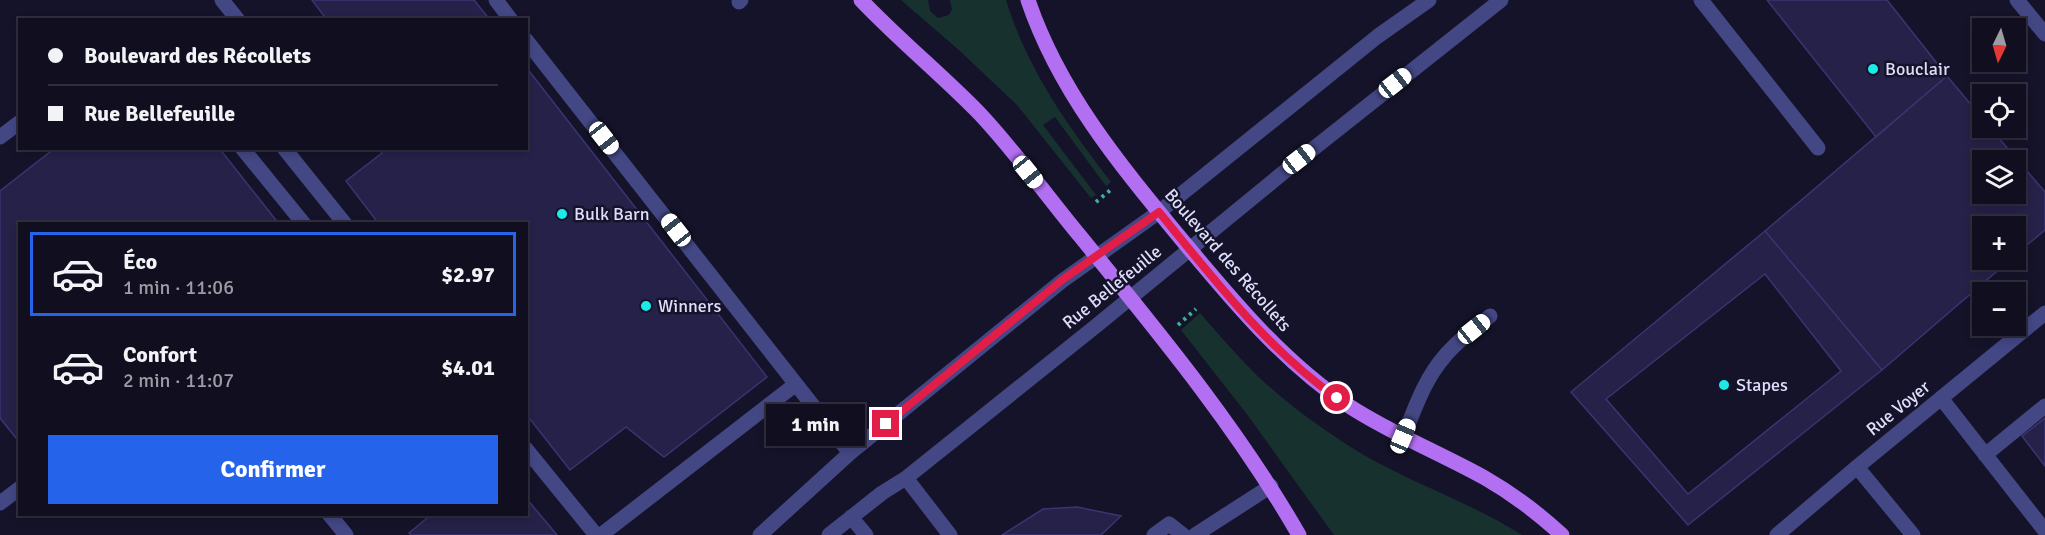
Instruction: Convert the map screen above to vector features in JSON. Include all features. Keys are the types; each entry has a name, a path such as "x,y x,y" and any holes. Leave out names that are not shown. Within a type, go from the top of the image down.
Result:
{"main road":[{"path":"861,0 979,113 1131,298 1216,407 1271,486 1299,535"},
{"name":"Boulevard des Récollets","path":"1028,0 1051,57 1080,107 1159,212 1235,303 1324,389 1403,436 1500,487 1536,512 1562,535"}],"street":[{"path":"222,0 236,18"},
{"path":"495,0 509,18"},
{"name":"Rue Bellefeuille","path":"760,535 850,453 1062,280 1159,212 1378,36 1429,0"},
{"name":"Rue Bellefeuille","path":"829,535 882,493 906,478 1501,0"},
{"path":"1701,0 1818,148"},
{"path":"2017,0 2045,34"},
{"path":"528,43 850,453"},
{"path":"0,137 18,124"},
{"path":"244,150 302,222"},
{"path":"286,150 343,222"},
{"name":"Rue Voyer","path":"1777,535 2045,313"},
{"path":"1403,436 1426,381 1458,343 1490,316"},
{"path":"601,535 796,384"},
{"path":"1941,398 2045,531"},
{"path":"1985,455 2045,406"},
{"path":"528,451 596,535"},
{"path":"1857,467 1914,535"},
{"path":"906,478 950,535"},
{"path":"1195,535 1271,486"},
{"path":"0,503 18,490"},
{"path":"331,516 346,535"},
{"path":"851,517 866,535"},
{"path":"1154,535 1169,524 1183,535"}],"path":[{"path":"1096,202 1114,188"},
{"path":"1177,326 1196,309"}],"green space":[{"path":"901,0 928,0 930,11 938,18 949,15 952,9 950,0 1006,0 1025,50 1050,96 1079,140 1111,182 1106,186 1055,117 1043,125 1096,195 1091,198 1017,105"},
{"path":"1200,313 1253,372 1329,433 1382,465 1483,513 1522,535 1334,535 1246,413 1181,330"}],"building":[{"path":"312,0 474,0 488,18 326,18"},
{"path":"1767,0 1887,0 1947,76 1876,137"},
{"path":"528,70 767,377 664,457 626,427 570,470 528,417 528,222 377,222 346,181 382,153 380,150 528,150"},
{"path":"1947,76 1972,106 1972,138 1999,138 2009,150 1972,150 1972,204 2026,204 2026,170 2045,192 2045,230 2026,246 2026,216 1972,216 1972,270 1998,270 1984,282 1972,282 1972,293 1882,370 1765,231"},
{"path":"52,150 221,150 277,222 18,222 18,440 0,418 0,191"},
{"path":"1765,231 1882,370 1688,525 1571,392"},
{"name":"Stapes","path":"1765,274 1841,371 1688,494 1606,399"},
{"path":"2045,418 2045,466 2022,436"},
{"path":"528,500 557,535 411,535 409,533 430,516 528,516"},
{"path":"1077,507 1121,516 1101,535 1002,535 1043,509"}],"place":[{"name":"Bouclair","path":"1873,69"},
{"name":"Bulk Barn","path":"562,214"},
{"name":"Winners","path":"646,306"},
{"name":"Stapes","path":"1724,385"}],"route":[{"path":"886,424 1062,280 1159,212 1227,295 1290,360 1337,398"}]}
